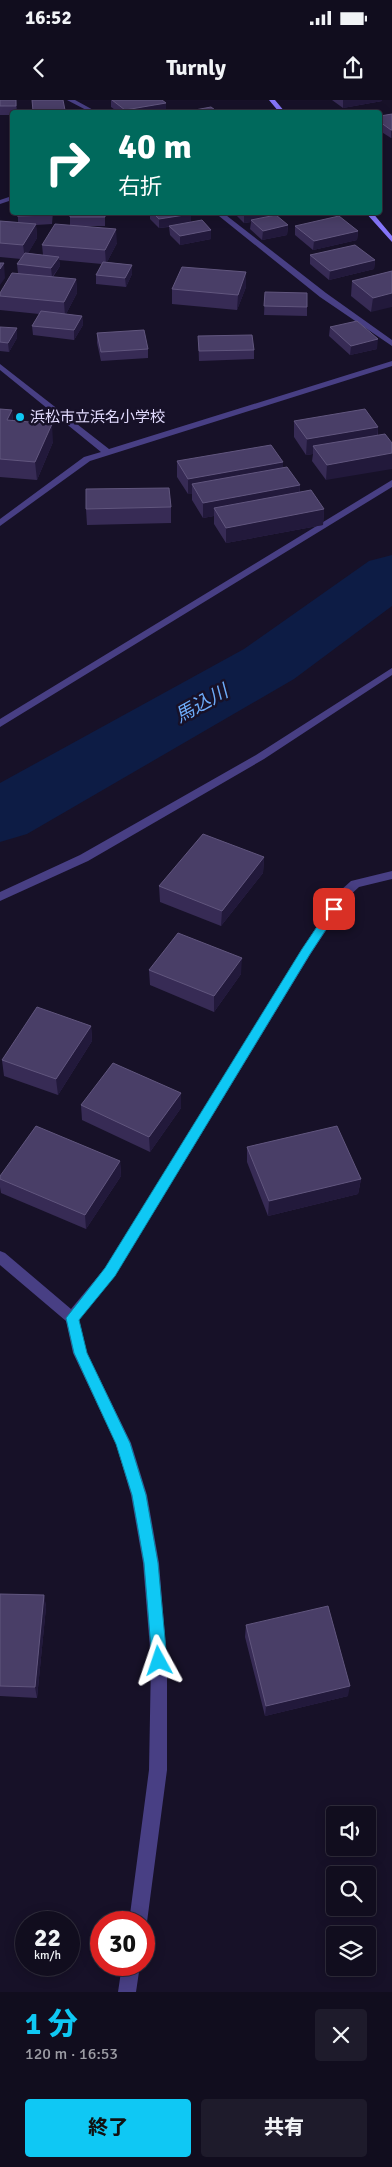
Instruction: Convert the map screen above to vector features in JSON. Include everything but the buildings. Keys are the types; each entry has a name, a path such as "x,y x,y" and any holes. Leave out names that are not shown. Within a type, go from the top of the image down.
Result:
{"street":[{"path":"70,100 90,110"},
{"path":"272,100 280,110"},
{"path":"221,215 323,295 392,344"},
{"path":"371,215 392,240"},
{"path":"0,523 87,459 392,363"},
{"path":"0,366 108,453"},
{"path":"0,724 392,483"},
{"path":"0,897 84,858 260,757 392,671"},
{"path":"72,1318 110,1272 306,952 344,894 355,884 392,875"},
{"path":"0,1257 72,1318 80,1353 123,1443 139,1495 151,1563 159,1661 158,1770 139,1911"},
{"path":"127,1992 129,1976"}],"waterway":[{"name":"馬込川","path":"0,816 269,664 392,575"}],"place":[{"name":"浜松市立浜名小学校","path":"20,417"}],"route":[{"path":"159,1661 151,1563 139,1495 123,1443 80,1353 72,1318 110,1272 334,909"}]}
